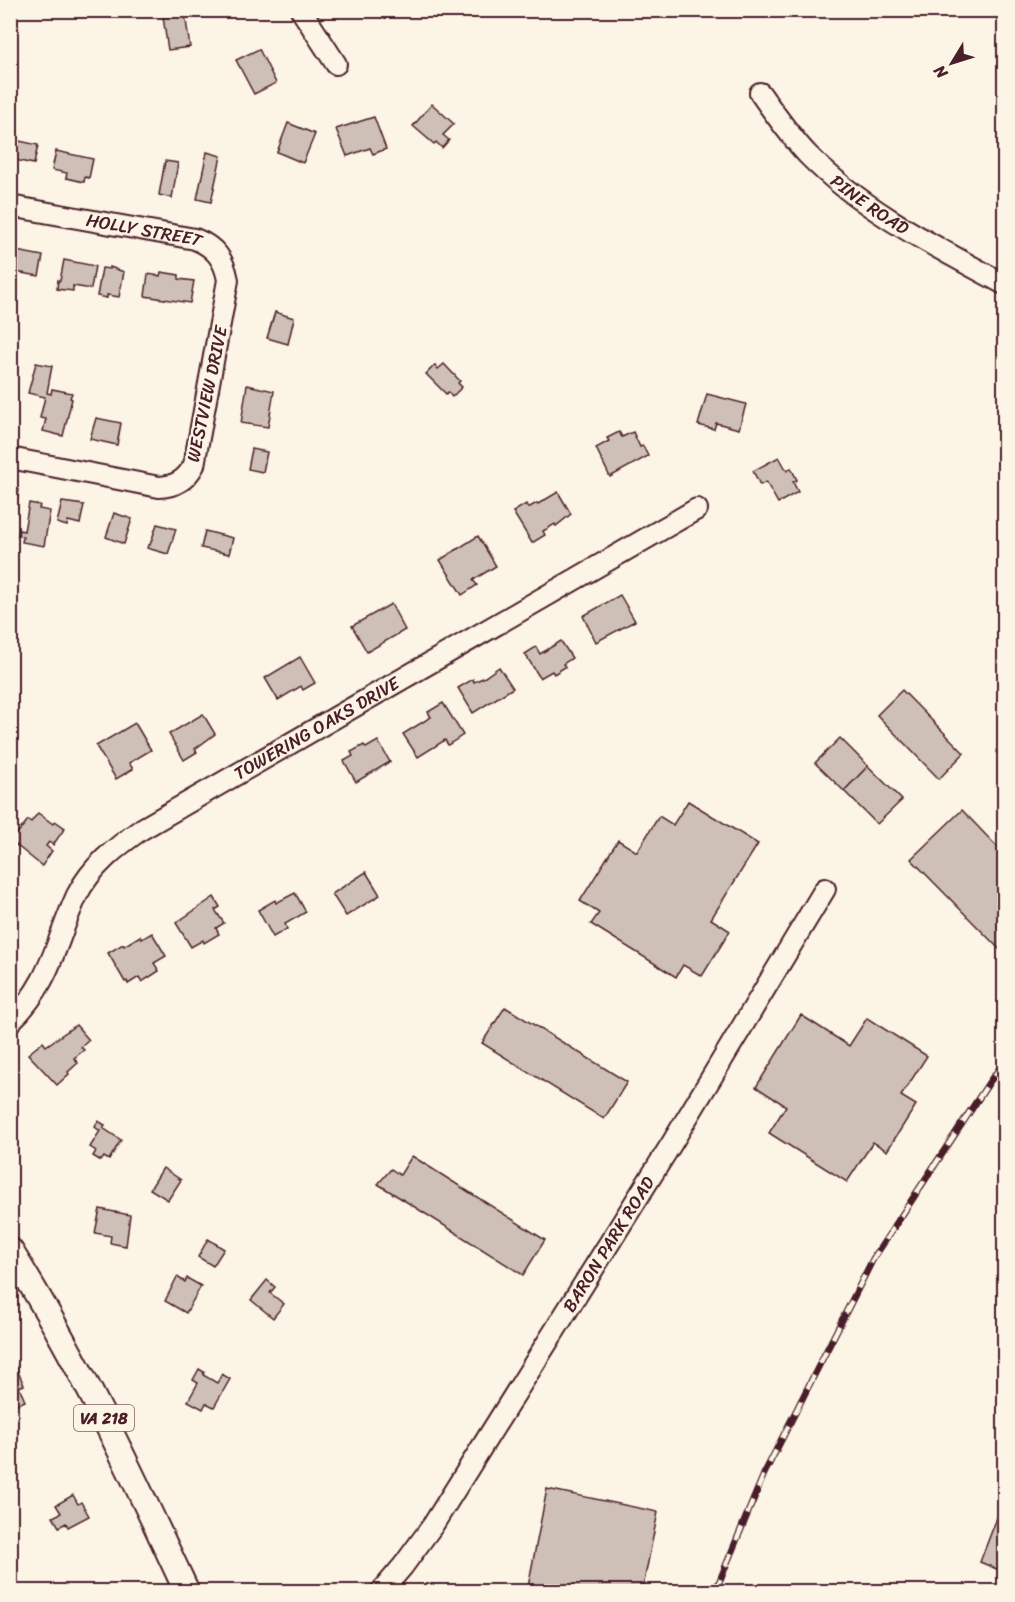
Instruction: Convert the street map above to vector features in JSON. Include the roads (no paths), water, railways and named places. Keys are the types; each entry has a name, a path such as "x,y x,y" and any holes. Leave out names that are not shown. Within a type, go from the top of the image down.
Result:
{"main road":[{"name":"VA 218","path":"10,1250 82,1376 130,1470 187,1592"}],"street":[{"path":"301,10 336,64"},
{"name":"PINE ROAD","path":"760,93 808,155 862,201 935,246 1005,284"},
{"name":"HOLLY STREET","path":"10,206 195,239 205,243 213,248 226,268 228,280 224,307"},
{"name":"WESTVIEW DRIVE","path":"10,458 159,487 180,482 189,475 194,465 224,307"},
{"name":"TOWERING OAKS DRIVE","path":"10,1022 34,995 49,969 78,894 98,864 117,846 142,829 697,509"},
{"name":"BARON PARK ROAD","path":"381,1592 433,1525 672,1143 825,889"}],"railway":[{"path":"715,1592 764,1474 873,1259 1004,1063"}]}
